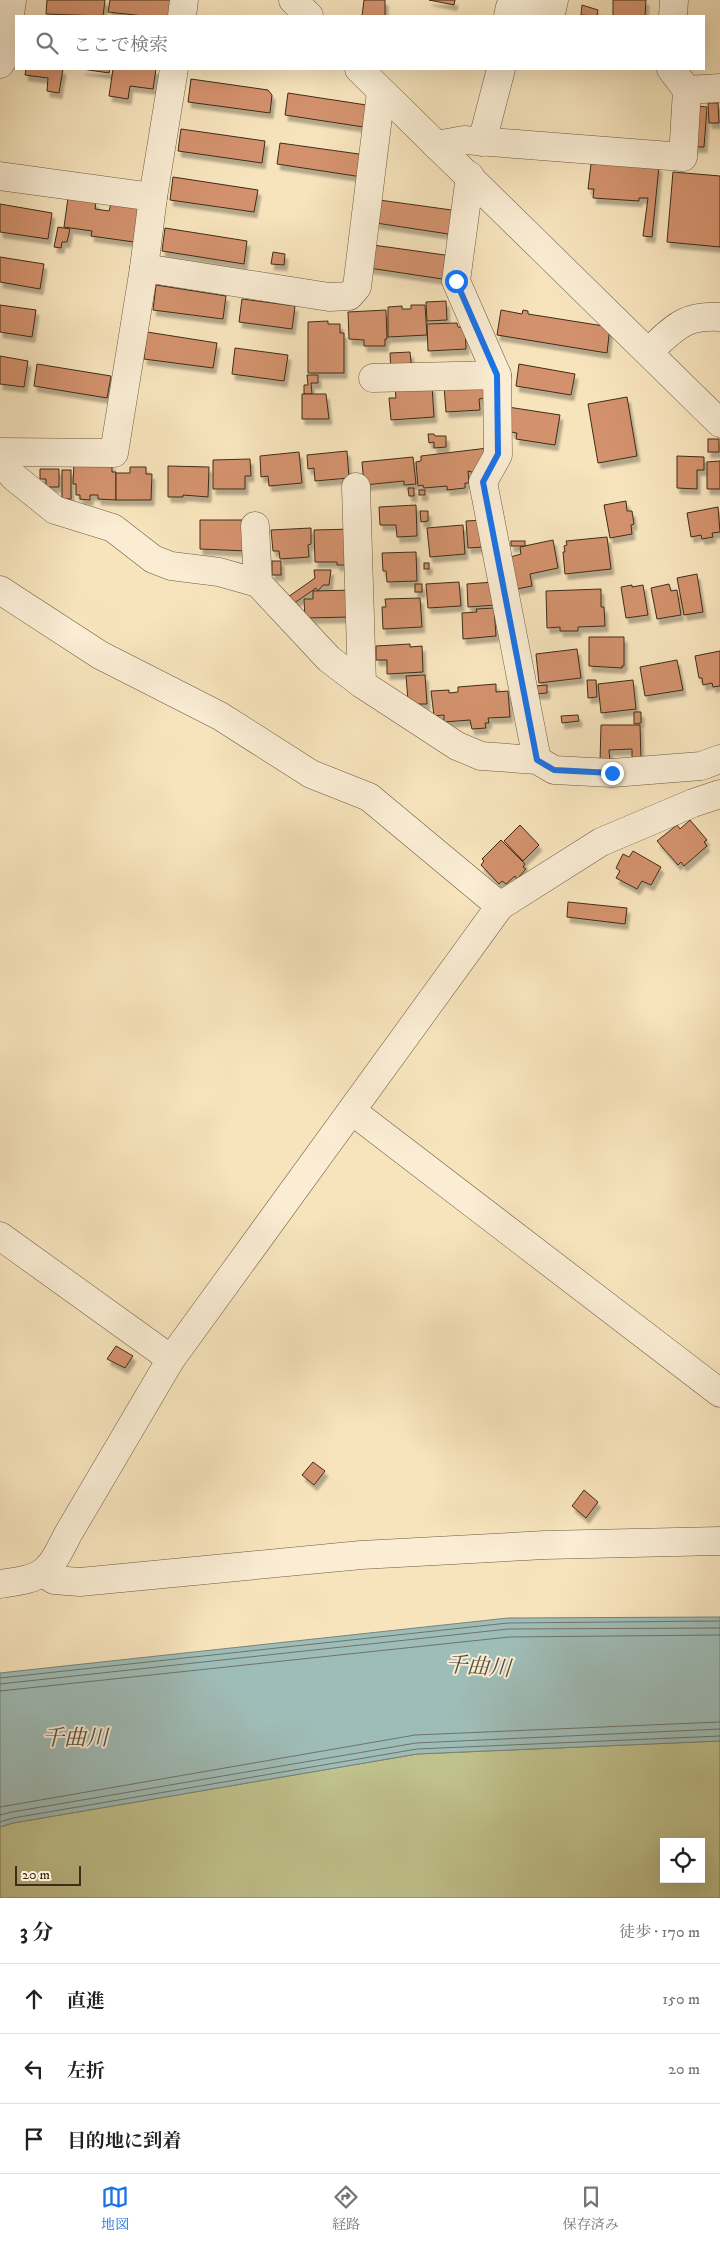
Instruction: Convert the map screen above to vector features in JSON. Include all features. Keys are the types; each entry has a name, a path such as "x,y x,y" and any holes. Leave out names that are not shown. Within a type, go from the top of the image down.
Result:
{"street":[{"path":"0,64 4,58 12,0"},
{"path":"182,15 184,0"},
{"path":"508,15 510,7 552,9 554,0"},
{"path":"673,15 674,0"},
{"path":"0,452 114,453 174,70"},
{"path":"360,70 720,423"},
{"path":"482,142 501,70"},
{"path":"436,145 464,140 683,157 687,90 672,70"},
{"path":"687,90 720,88"},
{"path":"144,268 329,297 349,296 357,287 381,92"},
{"path":"0,176 153,197"},
{"path":"470,176 456,281 497,375 498,454 483,482 537,760"},
{"path":"649,352 677,326 695,317 720,317"},
{"path":"373,378 497,375"},
{"path":"0,461 14,477 55,510 113,528 153,559 171,566 219,572 258,583 328,659 362,684 457,746 482,756 537,760 554,770 612,773 700,766 720,759"},
{"path":"356,487 362,684"},
{"path":"255,526 258,583"},
{"path":"0,590 100,655 220,716 311,774 369,797 500,906"},
{"path":"0,1584 29,1580 43,1573 54,1562 68,1534 171,1359 500,906 601,842 693,803 720,794"},
{"path":"352,1111 720,1394"},
{"path":"0,1236 171,1359"},
{"path":"43,1573 54,1580 80,1582 360,1555 546,1545 720,1540"}],"green space":[{"path":"720,1741 720,1898 0,1898 0,1827 13,1823 417,1754"}],"water":[{"name":"千曲川","path":"720,1617 720,1741 417,1754 13,1823 0,1827 0,1673 508,1618"}],"building":[{"path":"47,0 105,0 103,15 46,14"},
{"path":"110,0 173,0 172,15 135,15 108,12"},
{"path":"364,0 385,0 385,15 362,15"},
{"path":"429,0 455,0 454,5"},
{"path":"613,0 646,0 645,15 613,15"},
{"path":"582,5 598,10 597,15 581,15"},
{"path":"26,70 63,70 59,93 47,91 48,78 25,75"},
{"path":"89,70 110,70 109,73"},
{"path":"113,70 156,70 153,89 130,86 128,99 109,96"},
{"path":"191,79 268,90 272,95 270,113 188,102"},
{"path":"288,93 373,106 370,128 285,115"},
{"path":"708,103 718,103 719,123 709,123"},
{"path":"696,106 707,107 704,147 693,147"},
{"path":"181,129 265,141 262,163 178,151"},
{"path":"280,143 366,155 362,177 277,164"},
{"path":"591,164 659,166 652,237 643,236 648,198 639,198 639,201 593,198 594,189 588,189"},
{"path":"673,172 720,176 720,247 667,242"},
{"path":"173,177 258,190 254,212 170,200"},
{"path":"68,198 96,202 95,209 109,211 111,204 139,208 134,242 91,236 92,231 64,227"},
{"path":"379,200 459,211 455,235 376,223"},
{"path":"0,204 52,213 48,239 0,232"},
{"path":"58,227 70,229 67,242 62,242 61,248 54,247"},
{"path":"165,228 247,241 244,264 162,251"},
{"path":"373,245 452,256 449,280 369,268"},
{"path":"273,252 285,254 284,265 271,264"},
{"path":"0,257 44,264 40,289 0,282"},
{"path":"156,285 226,296 223,319 153,310"},
{"path":"242,299 295,306 292,329 239,322"},
{"path":"446,301 447,320 427,321 426,302"},
{"path":"0,305 36,310 32,337 0,332"},
{"path":"411,305 425,305 427,335 388,337 388,307 402,306 402,309 411,309"},
{"path":"386,310 387,339 385,339 385,346 364,346 364,340 349,339 348,312"},
{"path":"501,310 522,314 523,310 528,311 528,314 610,327 607,353 497,335"},
{"path":"328,321 328,324 340,324 340,333 344,333 344,373 308,373 308,322"},
{"path":"457,323 458,327 465,327 466,349 428,351 427,324"},
{"path":"147,332 217,343 213,368 144,359"},
{"path":"235,348 288,355 284,381 232,374"},
{"path":"410,352 412,373 391,374 390,353"},
{"path":"0,356 28,361 24,387 0,384"},
{"path":"37,364 111,376 107,398 34,386"},
{"path":"519,364 575,374 571,395 516,386"},
{"path":"307,375 318,375 318,383 311,383 312,394 304,394 304,385 308,385"},
{"path":"484,384 485,398 479,399 480,410 446,412 444,386"},
{"path":"432,386 434,417 391,420 389,398 396,398 395,388"},
{"path":"302,394 326,394 329,419 302,419"},
{"path":"627,397 637,456 598,463 588,404"},
{"path":"508,407 560,415 555,445 516,439 517,433 511,432"},
{"path":"428,434 446,436 446,447 434,448 434,442 429,443"},
{"path":"708,439 719,439 719,452 708,452"},
{"path":"488,448 475,473 468,471 469,483 465,483 465,488 447,490 447,486 424,488 423,485 418,486 416,462 421,461 421,456"},
{"path":"347,451 349,478 315,481 314,468 308,469 307,455"},
{"path":"299,452 302,483 269,486 268,476 261,477 260,456"},
{"path":"677,456 704,457 704,470 697,470 697,489 677,488"},
{"path":"413,457 416,484 404,485 404,481 364,485 362,462"},
{"path":"250,459 251,476 245,476 245,489 213,489 213,460"},
{"path":"720,461 720,489 707,489 707,462"},
{"path":"74,463 112,464 112,472 116,472 116,500 98,499 98,495 90,495 90,500 80,499 80,495 76,495 76,484 73,484"},
{"path":"168,466 209,467 208,497 183,495 183,497 168,497"},
{"path":"130,467 146,467 146,474 152,474 151,500 116,500 116,473 130,473"},
{"path":"40,469 59,469 59,487 46,487 46,479 40,479"},
{"path":"62,470 71,470 71,499 62,499"},
{"path":"408,488 414,488 414,496 409,496"},
{"path":"419,490 425,490 425,495 419,495"},
{"path":"626,501 627,511 632,511 634,524 631,525 632,534 610,538 604,505"},
{"path":"416,505 417,536 397,537 396,525 380,525 379,507"},
{"path":"718,507 720,532 712,533 713,537 702,539 701,535 691,537 687,513"},
{"path":"420,511 428,511 428,521 421,522"},
{"path":"200,520 247,520 247,551 200,549"},
{"path":"483,520 484,547 468,548 466,521"},
{"path":"463,525 465,554 430,557 427,528"},
{"path":"311,528 311,544 308,545 309,557 280,559 279,551 273,551 271,530"},
{"path":"354,529 355,565 337,565 337,562 315,562 314,530"},
{"path":"607,537 611,569 565,574 563,552 565,552 564,546 567,545 566,541"},
{"path":"553,540 558,568 530,574 532,586 517,589 510,557 521,554 520,547"},
{"path":"511,541 525,541 525,546 511,546"},
{"path":"416,552 417,581 387,582 386,571 383,571 382,553"},
{"path":"272,561 281,561 281,575 272,575"},
{"path":"424,563 429,563 429,569 424,569"},
{"path":"314,570 331,570 329,585 323,585 318,591 316,588 293,604 288,597 315,578"},
{"path":"697,574 703,612 684,615 677,578"},
{"path":"459,582 461,606 428,608 426,584"},
{"path":"494,582 496,605 468,607 467,584"},
{"path":"415,584 422,584 422,592 415,592"},
{"path":"669,584 671,591 677,590 681,615 657,619 651,588"},
{"path":"632,585 632,587 643,585 648,615 626,618 621,587"},
{"path":"601,589 601,607 604,607 605,626 578,627 578,631 560,631 560,627 547,628 546,591"},
{"path":"354,590 352,617 305,618 304,599 313,599 313,591"},
{"path":"420,598 422,627 383,629 382,607 386,607 385,599"},
{"path":"494,608 496,636 463,639 462,613 477,612 476,609"},
{"path":"589,637 624,637 624,666 622,668 589,666"},
{"path":"410,644 410,647 422,646 423,672 387,674 387,660 376,660 376,646"},
{"path":"577,649 581,678 539,683 536,654"},
{"path":"720,651 720,686 713,687 712,683 703,685 702,678 699,678 695,656"},
{"path":"677,660 683,690 645,696 640,667"},
{"path":"425,675 427,704 415,704 408,700 406,676"},
{"path":"587,680 596,680 597,697 588,698"},
{"path":"633,680 636,709 601,713 598,684"},
{"path":"496,684 496,692 508,691 510,717 488,718 489,723 485,723 486,728 472,729 470,720 444,722 444,715 434,716 431,691 449,690 449,693 458,692 458,687"},
{"path":"547,685 547,693 534,694 534,686"},
{"path":"634,712 641,712 641,723 634,724"},
{"path":"578,715 579,721 562,723 561,716"},
{"path":"601,725 640,725 641,760 632,760 632,749 609,750 610,762 600,762"},
{"path":"690,820 707,840 704,842 707,846 684,866 681,862 678,865 657,841 677,825 680,829"},
{"path":"520,825 539,845 523,861 504,841"},
{"path":"501,840 525,864 523,867 526,869 517,879 515,876 506,884 502,881 499,884 481,865 484,861 482,859"},
{"path":"633,851 661,867 651,885 642,881 637,889 616,878 620,871 616,868 623,854 629,857"},
{"path":"568,902 627,908 625,924 567,917"},
{"path":"116,1346 133,1356 125,1368 107,1359"},
{"path":"313,1462 325,1471 314,1485 302,1475"},
{"path":"584,1490 598,1502 586,1518 572,1506"}],"route":[{"path":"456,281 497,375 498,454 483,482 537,760 554,770 612,773"}]}
